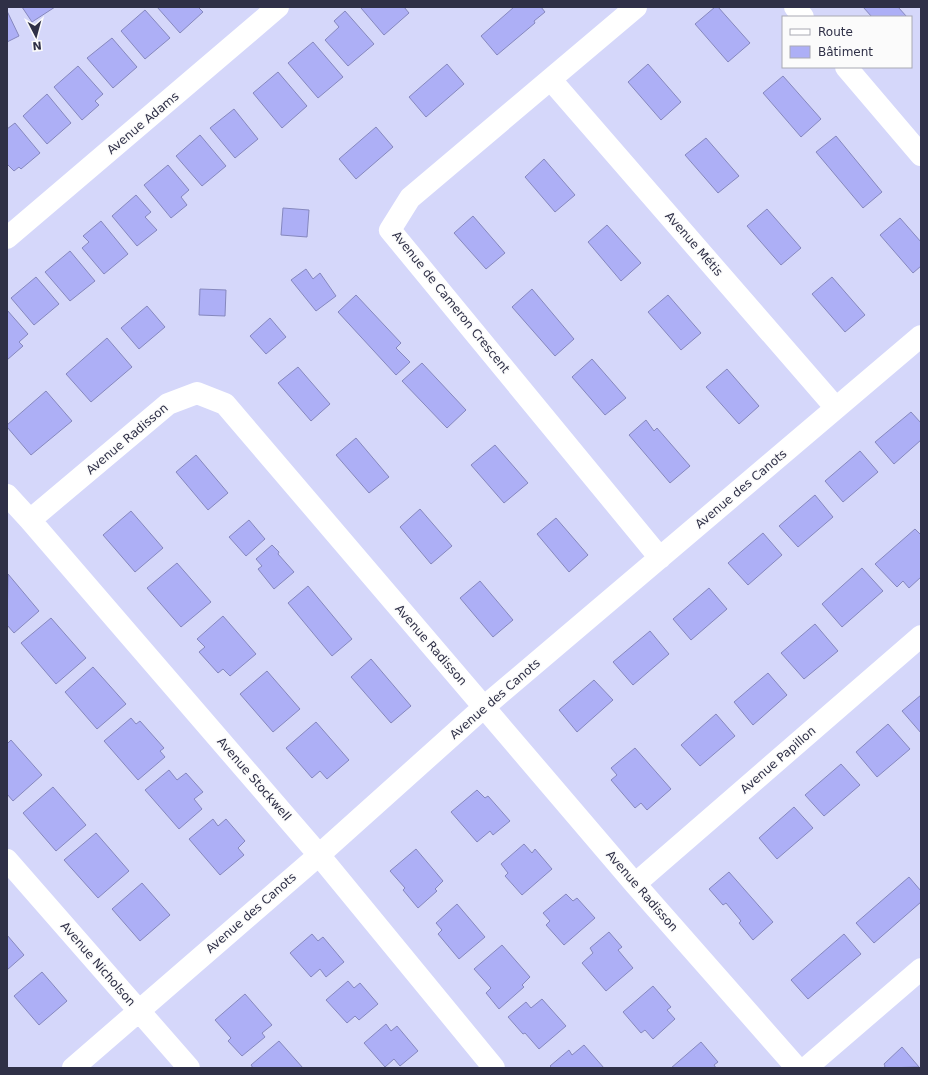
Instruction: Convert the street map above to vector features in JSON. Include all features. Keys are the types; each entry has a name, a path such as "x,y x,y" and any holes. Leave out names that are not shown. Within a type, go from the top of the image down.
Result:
{"street":[{"name":"Avenue Adams","path":"7,238 278,7"},
{"name":"Avenue de Cameron Crescent","path":"636,7 410,198 390,230 660,558"},
{"path":"794,7 802,16"},
{"path":"847,68 921,155"},
{"name":"Avenue Métis","path":"551,80 836,408"},
{"name":"Avenue des Canots","path":"73,1068 319,855 484,707 921,336"},
{"name":"Avenue Radisson","path":"30,520 168,404 197,393 225,404 635,884 797,1068"},
{"name":"Avenue Stockwell","path":"7,495 319,855 494,1068"},
{"name":"Avenue Papillon","path":"635,884 921,636"},
{"name":"Avenue Nicholson","path":"7,860 189,1068"},
{"path":"806,1068 921,970"}],"building":[{"path":"22,7 55,7 32,22"},
{"path":"157,7 198,7 203,12 180,33"},
{"path":"404,7 409,13 384,35 361,8"},
{"path":"514,7 541,7 545,12 534,21 535,23 497,55 481,36"},
{"path":"715,7 718,7 750,43 728,62 695,24"},
{"path":"863,7 898,7 906,16 871,16"},
{"path":"145,10 170,38 145,59 121,31"},
{"path":"7,11 19,36 7,42"},
{"path":"345,11 374,44 348,66 325,40 339,27 334,21"},
{"path":"112,38 137,67 113,88 87,58"},
{"path":"313,42 343,77 318,98 288,63"},
{"path":"447,64 464,84 426,117 409,97"},
{"path":"648,64 681,102 661,120 628,82"},
{"path":"78,66 103,94 95,101 99,105 82,120 54,87"},
{"path":"278,72 307,106 282,128 253,93"},
{"path":"783,76 821,119 801,137 763,93"},
{"path":"47,94 71,123 47,144 23,116"},
{"path":"234,109 258,139 235,158 210,128"},
{"path":"15,123 40,153 21,169 19,167 14,171 7,164 7,129"},
{"path":"376,127 393,147 356,179 339,159"},
{"path":"200,135 226,166 202,186 176,156"},
{"path":"836,136 882,192 863,208 816,152"},
{"path":"706,138 739,176 718,193 685,155"},
{"path":"544,159 575,195 555,212 525,177"},
{"path":"168,165 189,190 181,197 187,205 171,218 144,185"},
{"path":"136,195 151,212 145,217 157,230 137,246 112,216"},
{"path":"283,208 309,210 307,237 281,235"},
{"path":"767,209 801,248 781,265 747,226"},
{"path":"473,216 505,253 486,269 454,233"},
{"path":"900,218 921,242 921,266 913,273 880,235"},
{"path":"101,221 128,254 104,274 82,248 89,242 83,236"},
{"path":"607,225 641,263 621,281 588,242"},
{"path":"70,251 95,281 70,301 45,272"},
{"path":"306,269 313,279 320,273 336,296 316,311 291,280"},
{"path":"36,277 59,304 34,325 11,298"},
{"path":"832,277 865,315 845,332 812,294"},
{"path":"200,289 226,290 225,316 199,315"},
{"path":"532,289 574,339 555,356 512,307"},
{"path":"356,295 401,343 396,348 410,362 396,375 338,312"},
{"path":"668,295 701,333 681,350 648,312"},
{"path":"147,306 165,327 139,349 121,328"},
{"path":"7,310 28,334 19,342 23,346 7,360"},
{"path":"270,318 286,337 266,354 250,336"},
{"path":"107,338 132,367 91,402 66,374"},
{"path":"592,359 626,398 605,415 572,377"},
{"path":"422,363 466,410 447,428 402,381"},
{"path":"298,367 330,404 311,421 278,383"},
{"path":"727,369 759,406 739,424 706,387"},
{"path":"46,391 72,421 31,455 7,427 7,425"},
{"path":"911,412 921,423 921,440 894,464 875,442"},
{"path":"646,420 654,431 657,428 690,466 670,483 629,435"},
{"path":"356,438 389,477 369,493 336,455"},
{"path":"495,445 528,483 504,503 471,465"},
{"path":"860,451 878,472 843,502 825,481"},
{"path":"196,455 228,493 208,510 176,472"},
{"path":"815,495 833,517 798,547 779,526"},
{"path":"420,509 452,546 431,564 400,527"},
{"path":"131,511 163,548 135,572 103,535"},
{"path":"556,518 588,555 569,572 537,534"},
{"path":"249,520 265,539 246,556 229,537"},
{"path":"915,529 921,535 921,577 909,588 903,581 897,587 875,564"},
{"path":"763,533 782,555 748,585 728,563"},
{"path":"272,545 294,572 274,589 258,569 262,566 256,559"},
{"path":"177,563 211,602 181,627 147,588"},
{"path":"862,568 883,591 842,627 822,604"},
{"path":"8,574 39,611 14,633 7,625"},
{"path":"480,581 513,620 493,637 460,598"},
{"path":"308,586 352,639 332,656 288,603"},
{"path":"709,588 727,609 691,640 673,619"},
{"path":"223,616 256,654 230,676 223,669 218,673 199,652 205,647 197,639"},
{"path":"51,618 86,658 56,684 21,643"},
{"path":"815,624 838,651 804,679 781,653"},
{"path":"650,631 669,654 633,685 613,662"},
{"path":"371,659 411,706 391,723 351,677"},
{"path":"93,667 126,704 97,729 65,692"},
{"path":"267,671 300,709 273,732 240,694"},
{"path":"768,673 787,695 753,725 734,702"},
{"path":"594,680 613,700 577,732 559,710"},
{"path":"921,695 921,733 902,711"},
{"path":"716,714 735,736 700,766 681,745"},
{"path":"131,718 136,724 140,721 164,748 160,751 165,757 138,780 104,741"},
{"path":"316,722 349,760 327,779 320,771 312,778 286,748"},
{"path":"888,724 910,749 877,777 856,752"},
{"path":"11,740 42,775 13,801 7,794 7,744"},
{"path":"635,748 671,789 647,810 641,803 635,808 611,780 617,775 611,768"},
{"path":"841,764 860,785 824,816 805,795"},
{"path":"169,770 177,780 186,773 203,792 194,799 202,809 179,829 145,790"},
{"path":"53,787 86,825 56,851 23,813"},
{"path":"477,790 485,798 488,796 510,821 493,835 490,831 477,842 451,812"},
{"path":"794,807 813,828 777,859 759,838"},
{"path":"213,819 218,826 226,819 245,841 238,848 244,855 220,875 189,839"},
{"path":"96,833 129,871 98,898 64,860"},
{"path":"524,844 532,853 535,849 552,869 522,895 505,876 508,873 501,864"},
{"path":"416,849 443,881 435,889 437,891 418,908 403,890 405,888 390,871"},
{"path":"729,872 773,922 753,940 739,923 741,921 726,903 723,905 709,889"},
{"path":"909,877 921,891 921,902 874,943 856,923"},
{"path":"142,883 170,915 140,941 112,909"},
{"path":"566,894 573,901 577,898 595,918 564,945 546,925 550,921 543,913"},
{"path":"457,904 485,937 459,959 438,934 442,930 436,923"},
{"path":"609,932 622,947 618,950 633,968 606,991 582,963 593,953 590,948"},
{"path":"312,934 318,941 323,937 344,962 326,977 320,969 311,977 290,953"},
{"path":"844,934 861,954 808,999 791,980"},
{"path":"7,935 24,955 7,970"},
{"path":"502,945 530,977 522,985 524,987 499,1009 486,993 491,988 474,969"},
{"path":"42,972 67,1001 39,1025 14,996"},
{"path":"348,981 354,988 360,983 378,1004 359,1020 355,1016 347,1023 326,1000"},
{"path":"653,986 671,1007 667,1010 675,1019 653,1039 645,1030 641,1033 623,1012"},
{"path":"245,994 272,1025 262,1033 265,1037 242,1056 228,1041 231,1038 215,1020"},
{"path":"542,999 566,1026 539,1049 508,1017 526,1002 531,1008"},
{"path":"386,1024 391,1031 397,1026 418,1051 400,1066 394,1059 385,1067 364,1043"},
{"path":"279,1041 303,1068 253,1068 251,1065"},
{"path":"701,1042 718,1062 714,1065 716,1068 671,1068"},
{"path":"584,1045 604,1068 552,1068 550,1066 569,1050 572,1055"},
{"path":"902,1047 919,1067 884,1068 884,1064"}]}
